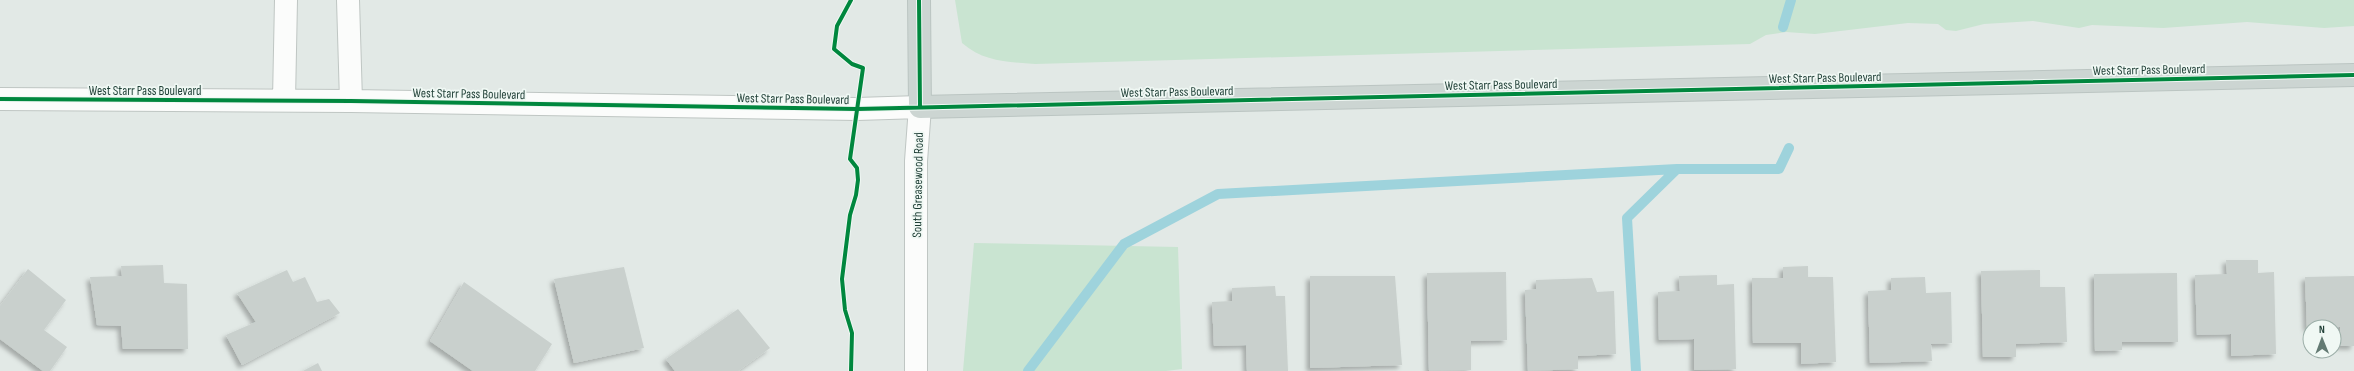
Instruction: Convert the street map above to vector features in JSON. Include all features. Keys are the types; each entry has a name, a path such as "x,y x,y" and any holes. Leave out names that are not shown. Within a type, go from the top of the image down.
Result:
{"main road":[{"name":"South Greasewood Road","path":"919,0 920,107"},
{"name":"West Starr Pass Boulevard","path":"920,107 2354,75"}],"street":[{"path":"284,100 286,0"},
{"path":"348,0 351,101"},
{"name":"West Starr Pass Boulevard","path":"0,99 284,100 857,109 920,107"},
{"name":"South Greasewood Road","path":"916,371 916,161 920,107"}],"green space":[{"path":"955,0 2354,0 2354,26 2324,28 2247,22 2163,28 2092,25 2079,28 2033,21 1984,24 1956,31 1946,30 1938,24 1908,23 1815,34 1786,32 1766,35 1750,44 1035,64 997,60 979,54 962,43"},
{"path":"974,243 1178,247 1182,369 1166,371 963,371"}],"building":[{"path":"2226,260 2258,260 2258,273 2274,272 2276,354 2231,356 2231,334 2197,335 2195,275 2227,274"},
{"path":"163,265 164,283 187,284 188,349 123,349 121,326 97,325 90,277 122,276 121,266"},
{"path":"1808,266 1808,277 1833,277 1836,362 1801,364 1801,343 1753,343 1752,278 1783,278 1783,267"},
{"path":"624,267 644,348 574,363 554,279"},
{"path":"28,269 66,300 44,330 67,347 50,371 43,371 0,339 0,306"},
{"path":"287,270 293,282 305,277 317,302 329,299 340,313 242,365 226,335 256,322 237,293"},
{"path":"2040,270 2040,287 2065,287 2067,342 2016,344 2016,357 1983,357 1981,271"},
{"path":"1506,272 1507,340 1471,341 1471,370 1429,371 1427,273"},
{"path":"2177,273 2178,342 2122,342 2122,350 2095,351 2094,274"},
{"path":"1717,275 1717,285 1734,284 1736,369 1694,370 1694,339 1659,340 1658,292 1680,291 1679,276"},
{"path":"1310,276 1395,276 1402,365 1310,368"},
{"path":"2354,276 2354,346 2342,346 2342,319 2307,319 2305,277"},
{"path":"1925,277 1926,293 1951,292 1952,343 1931,344 1932,361 1870,363 1868,291 1891,290 1891,278"},
{"path":"1592,278 1597,292 1614,291 1616,354 1578,356 1578,369 1528,371 1525,290 1536,289 1536,280"},
{"path":"464,282 552,344 535,371 473,371 430,341"},
{"path":"1275,286 1276,296 1285,296 1288,371 1247,371 1246,345 1214,346 1212,302 1232,301 1232,288"},
{"path":"738,309 770,348 738,371 675,371 666,359"},
{"path":"318,363 322,371 303,371"}],"waterway":[{"path":"1783,27 1791,0"},
{"path":"1028,371 1124,244 1218,194 1677,169 1779,169 1789,148"},
{"path":"1636,371 1627,218 1677,169"}],"cycle path":[{"path":"851,0 837,26 834,49 852,64 863,68 850,159 857,168 858,180 856,195 850,215 842,279 845,310 852,333 851,371"},
{"path":"919,0 920,107"},
{"path":"0,99 351,101 857,109 2354,75"}]}
